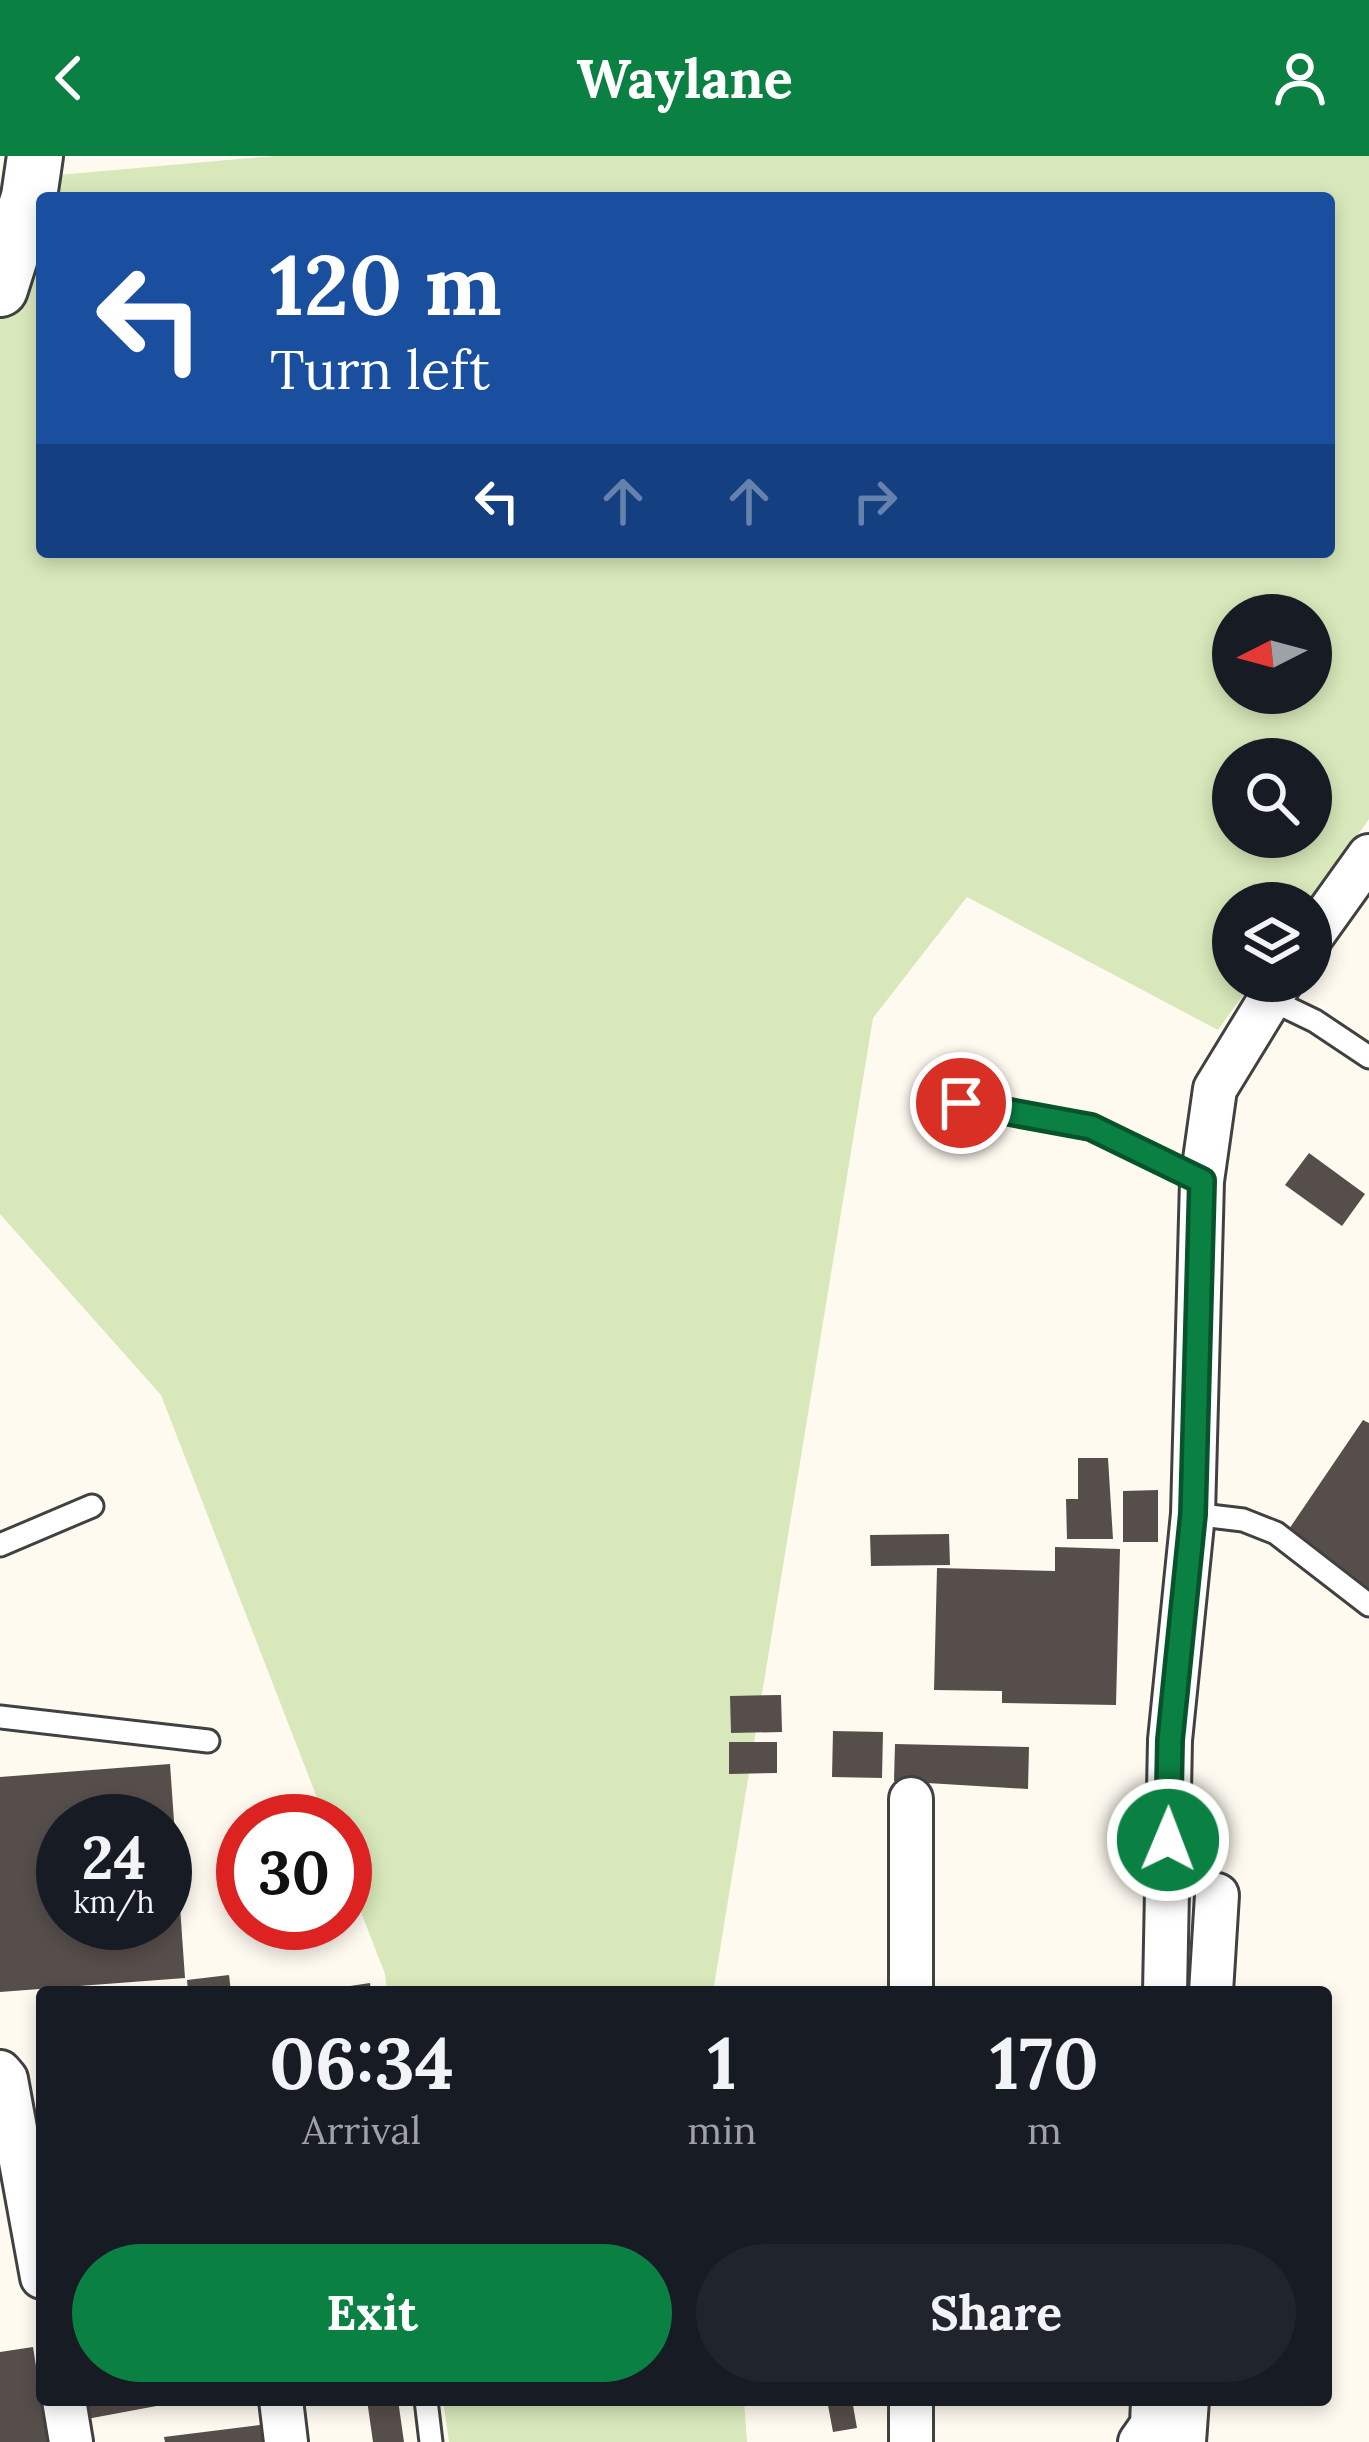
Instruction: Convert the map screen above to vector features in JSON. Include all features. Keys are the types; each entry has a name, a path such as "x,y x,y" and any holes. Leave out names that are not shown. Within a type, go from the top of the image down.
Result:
{"street":[{"path":"0,289 29,197 34,156"},
{"path":"1332,915 1362,883"},
{"path":"1165,1986 1170,1740 1193,1514 1202,1181 1216,1089 1267,1002"},
{"path":"911,1799 911,1986"},
{"path":"1211,1986 1216,1894"},
{"path":"0,2072 28,2116 36,2208"},
{"path":"65,2406 71,2442"},
{"path":"282,2406 286,2442"},
{"path":"911,2406 911,2442"},
{"path":"1140,2442 1152,2425 1153,2406"},
{"path":"1184,2442 1187,2406"}],"lane":[{"path":"1290,1002 1369,1057"},
{"path":"961,1103 1091,1127 1202,1181"},
{"path":"0,1545 92,1506"},
{"path":"1193,1514 1243,1520 1276,1533 1369,1605"},
{"path":"0,1717 208,1742"},
{"path":"427,2406 431,2442"}],"green space":[{"path":"274,156 1369,156 1369,819 1324,882 1212,882 1212,1002 1238,1002 1218,1030 967,897 873,1018 714,1986 386,1986 372,1941 372,1794 316,1794 161,1395 0,1214 0,314 36,208 36,558 1335,558 1335,192 42,192 47,176"},
{"path":"444,2406 744,2406 747,2442 449,2442"}],"building":[{"path":"1309,1153 1365,1194 1342,1226 1285,1185"},
{"path":"1363,1420 1369,1423 1369,1594 1285,1535"},
{"path":"1078,1458 1108,1458 1113,1539 1067,1539 1066,1499 1078,1499"},
{"path":"1158,1490 1158,1542 1123,1542 1123,1491"},
{"path":"949,1534 950,1565 871,1566 870,1535"},
{"path":"1055,1547 1120,1549 1116,1705 1002,1703 1002,1691 934,1690 937,1568 1055,1571"},
{"path":"781,1695 782,1732 731,1733 730,1696"},
{"path":"833,1731 883,1732 882,1778 832,1777"},
{"path":"729,1742 777,1742 777,1773 729,1774"},
{"path":"895,1744 1029,1747 1028,1789 894,1781"},
{"path":"170,1764 172,1794 36,1794 36,1950 183,1950 185,1978 0,1992 0,1777"},
{"path":"229,1975 230,1986 188,1986 187,1980"},
{"path":"33,2347 36,2406 42,2406 48,2442 0,2442 0,2352"},
{"path":"73,2406 157,2406 76,2421"},
{"path":"368,2406 399,2406 404,2442 373,2442"},
{"path":"828,2406 853,2406 857,2428 833,2432"},
{"path":"267,2424 269,2442 165,2442 164,2437"}],"route":[{"path":"961,1103 1091,1127 1202,1181 1193,1514 1170,1740 1168,1840"}]}
